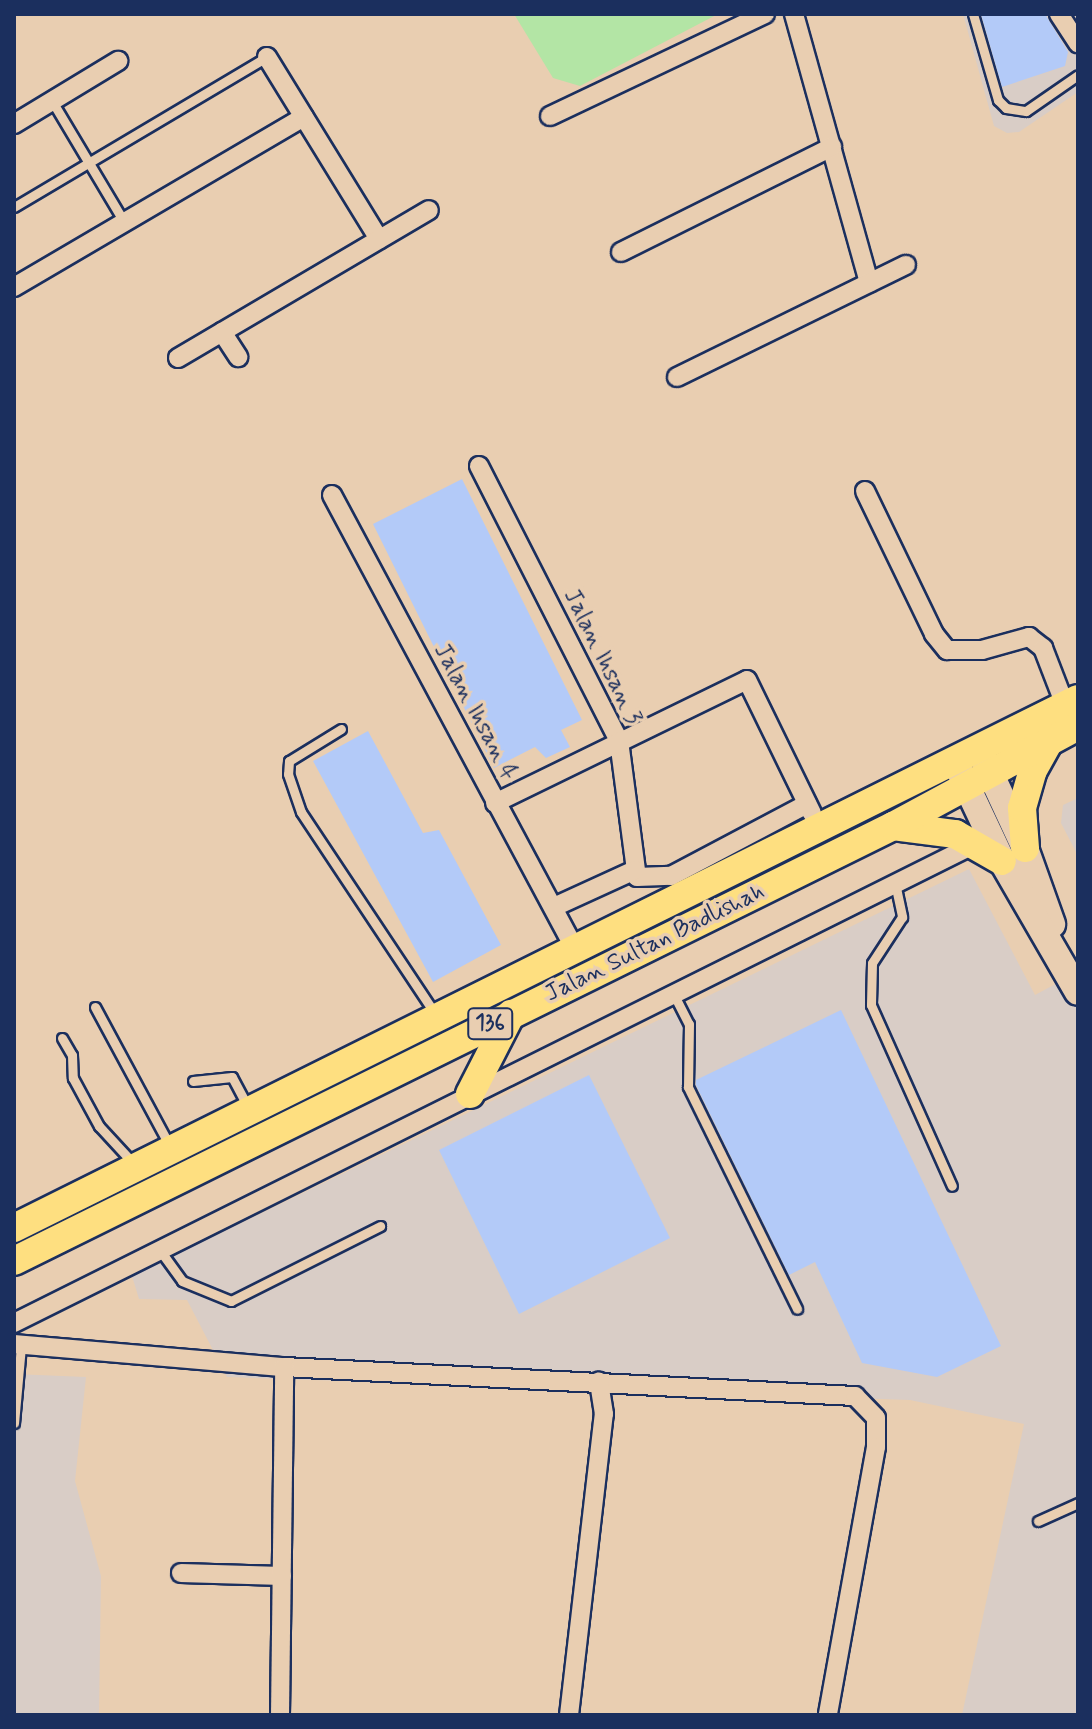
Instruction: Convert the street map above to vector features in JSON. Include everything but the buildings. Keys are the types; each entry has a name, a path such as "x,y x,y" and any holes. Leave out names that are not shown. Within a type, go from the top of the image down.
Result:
{"main road":[{"name":"Jalan Sultan Badlishah","path":"14,1228 821,829 972,767 1051,739 1074,710"},
{"name":"Jalan Sultan Badlishah","path":"14,1261 893,826 972,767 1074,710"},
{"path":"1013,854 1032,772 1051,739"},
{"path":"972,767 1076,988"},
{"path":"893,826 932,828 1013,854"},
{"path":"470,1094 511,1014"}],"street":[{"path":"550,116 765,14"},
{"path":"794,14 869,283"},
{"path":"1059,14 1078,43"},
{"path":"267,57 379,239"},
{"path":"14,124 118,61"},
{"path":"14,287 304,117"},
{"path":"621,252 832,147"},
{"path":"178,358 429,210"},
{"path":"677,377 906,265"},
{"path":"222,332 238,357"},
{"name":"Jalan Ihsan 3","path":"479,466 619,741 639,875"},
{"path":"865,491 947,650 982,650 1029,637 1043,648 1074,710"},
{"name":"Jalan Ihsan 4","path":"332,495 576,951"},
{"path":"495,803 747,680 821,829"},
{"path":"554,907 639,875 671,876 807,804"},
{"path":"14,1323 159,1248 977,843"},
{"path":"18,1345 284,1367 855,1396 876,1418 876,1447 828,1715"},
{"path":"280,1715 284,1367"},
{"path":"569,1715 604,1414 599,1381"},
{"path":"181,1573 282,1576"}],"lane":[{"path":"973,14 998,100 1006,108 1026,111 1078,75"},
{"path":"14,207 267,57"},
{"path":"52,101 124,222"},
{"path":"341,729 289,761 288,774 301,812 439,1020"},
{"path":"895,883 902,917 872,963 871,1005 952,1186"},
{"path":"673,993 689,1024 688,1087 797,1309"},
{"path":"95,1007 173,1151"},
{"path":"62,1038 72,1055 73,1078 99,1126 136,1168"},
{"path":"193,1081 232,1077 250,1113"},
{"path":"159,1248 182,1281 231,1301 380,1226"},
{"path":"14,1423 18,1345"},
{"path":"1038,1521 1078,1503"}],"shaded area":[{"path":"963,14 1078,14 1078,92 1019,132 1007,133 994,126"},
{"path":"1078,798 1078,856 1061,823 1063,805"},
{"path":"969,869 1035,995 1078,972 1078,1715 962,1715 1024,1424 910,1400 227,1377 187,1300 139,1299 132,1276"},
{"path":"14,1374 86,1377 75,1481 101,1576 99,1715 14,1715"}],"green space":[{"path":"514,14 718,14 580,86 553,78"}]}
